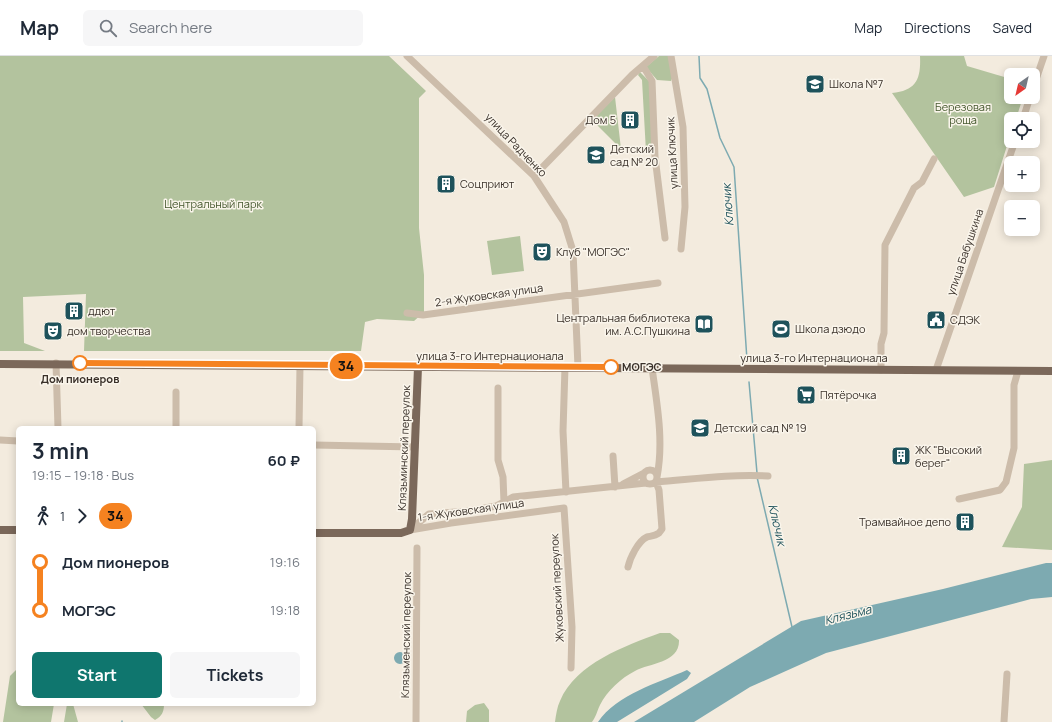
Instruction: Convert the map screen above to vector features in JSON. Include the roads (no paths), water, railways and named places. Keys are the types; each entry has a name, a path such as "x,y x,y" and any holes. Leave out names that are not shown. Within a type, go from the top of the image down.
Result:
{"main road":[{"name":"улица 3-го Интернационала","path":"0,364 56,363 418,367 565,366 1052,371"},
{"name":"Клязьминский переулок","path":"410,530 412,519 418,367"},
{"path":"0,530 16,530"},
{"path":"316,533 401,533 410,530"}],"street":[{"name":"улица Радченко","path":"407,56 534,176 564,222 573,251 578,367"},
{"path":"534,176 632,75 654,56"},
{"name":"улица Ключик","path":"671,56 683,127 685,207 681,249"},
{"path":"1040,68 1044,56"},
{"name":"улица Ключик","path":"643,66 652,80 655,156 665,238"},
{"name":"улица Бабушкина","path":"936,370 1013,148"},
{"path":"880,370 881,344 884,333 885,244 914,188 922,182 934,159"},
{"name":"2-я Жуковская улица","path":"407,313 423,315 658,283"},
{"path":"56,363 58,426"},
{"path":"299,426 300,366"},
{"path":"565,366 563,431 566,492"},
{"path":"652,368 659,425 659,463 656,480"},
{"path":"959,499 1000,490 1006,482 1014,448 1014,385 1018,371"},
{"path":"498,388 498,460 503,477 504,502"},
{"path":"176,392 176,426"},
{"path":"0,440 16,441"},
{"path":"316,445 415,447"},
{"path":"613,456 617,487 652,470 659,463"},
{"path":"628,567 634,553 641,543 646,538 659,533 662,529 659,490 656,480 656,473 652,470"},
{"path":"644,473 643,479 646,483 651,484 656,480 681,481 710,476 768,476"},
{"name":"1-я Жуковская улица","path":"410,530 429,514 469,511 496,506 513,497 646,483"},
{"name":"1-я Жуковская улица","path":"410,530 452,522 564,508"},
{"name":"Жуковский переулок","path":"564,508 572,627 571,668"},
{"name":"Клязьменский переулок","path":"416,722 418,548"},
{"path":"1004,722 1007,674"}],"water":[{"name":"Клязьма","path":"1046,563 1052,563 1052,597 1031,599 826,653 750,687 694,722 634,722 801,621 943,589"},
{"path":"398,652 402,652 406,658 402,664 398,664 394,660 394,656"},
{"path":"687,670 691,673 687,679 617,722 598,722 606,712 627,697 639,690"}],"waterway":[{"name":"Ключик","path":"699,56 700,78 707,89 720,138 734,167 747,360"},
{"name":"Ключик","path":"749,382 757,473"},
{"name":"Ключик","path":"757,477 792,627"}],"place":[{"name":"Школа №7","path":"815,84"},
{"name":"Дом 5","path":"630,120"},
{"name":"Детский сад № 20","path":"596,155"},
{"name":"Соцприют","path":"446,184"},
{"name":"Клуб \"МОГЭС\"","path":"542,252"},
{"name":"ддют","path":"74,311"},
{"name":"СДЭК","path":"936,320"},
{"name":"Центральная библиотека им. А.С.Пушкина","path":"704,324"},
{"name":"Школа дзюдо","path":"781,329"},
{"name":"дом творчества","path":"53,331"},
{"name":"Дом пионеров","path":"80,363"},
{"name":"МОГЭС","path":"611,367"},
{"name":"Пятёрочка","path":"806,395"},
{"name":"Детский сад № 19","path":"700,428"},
{"name":"ЖК \"Высокий берег\"","path":"901,456"},
{"name":"Трамвайное депо","path":"965,522"}],"park label":[{"name":"Березовая роща","path":"963,113"},
{"name":"Центральный парк","path":"213,204"}]}
